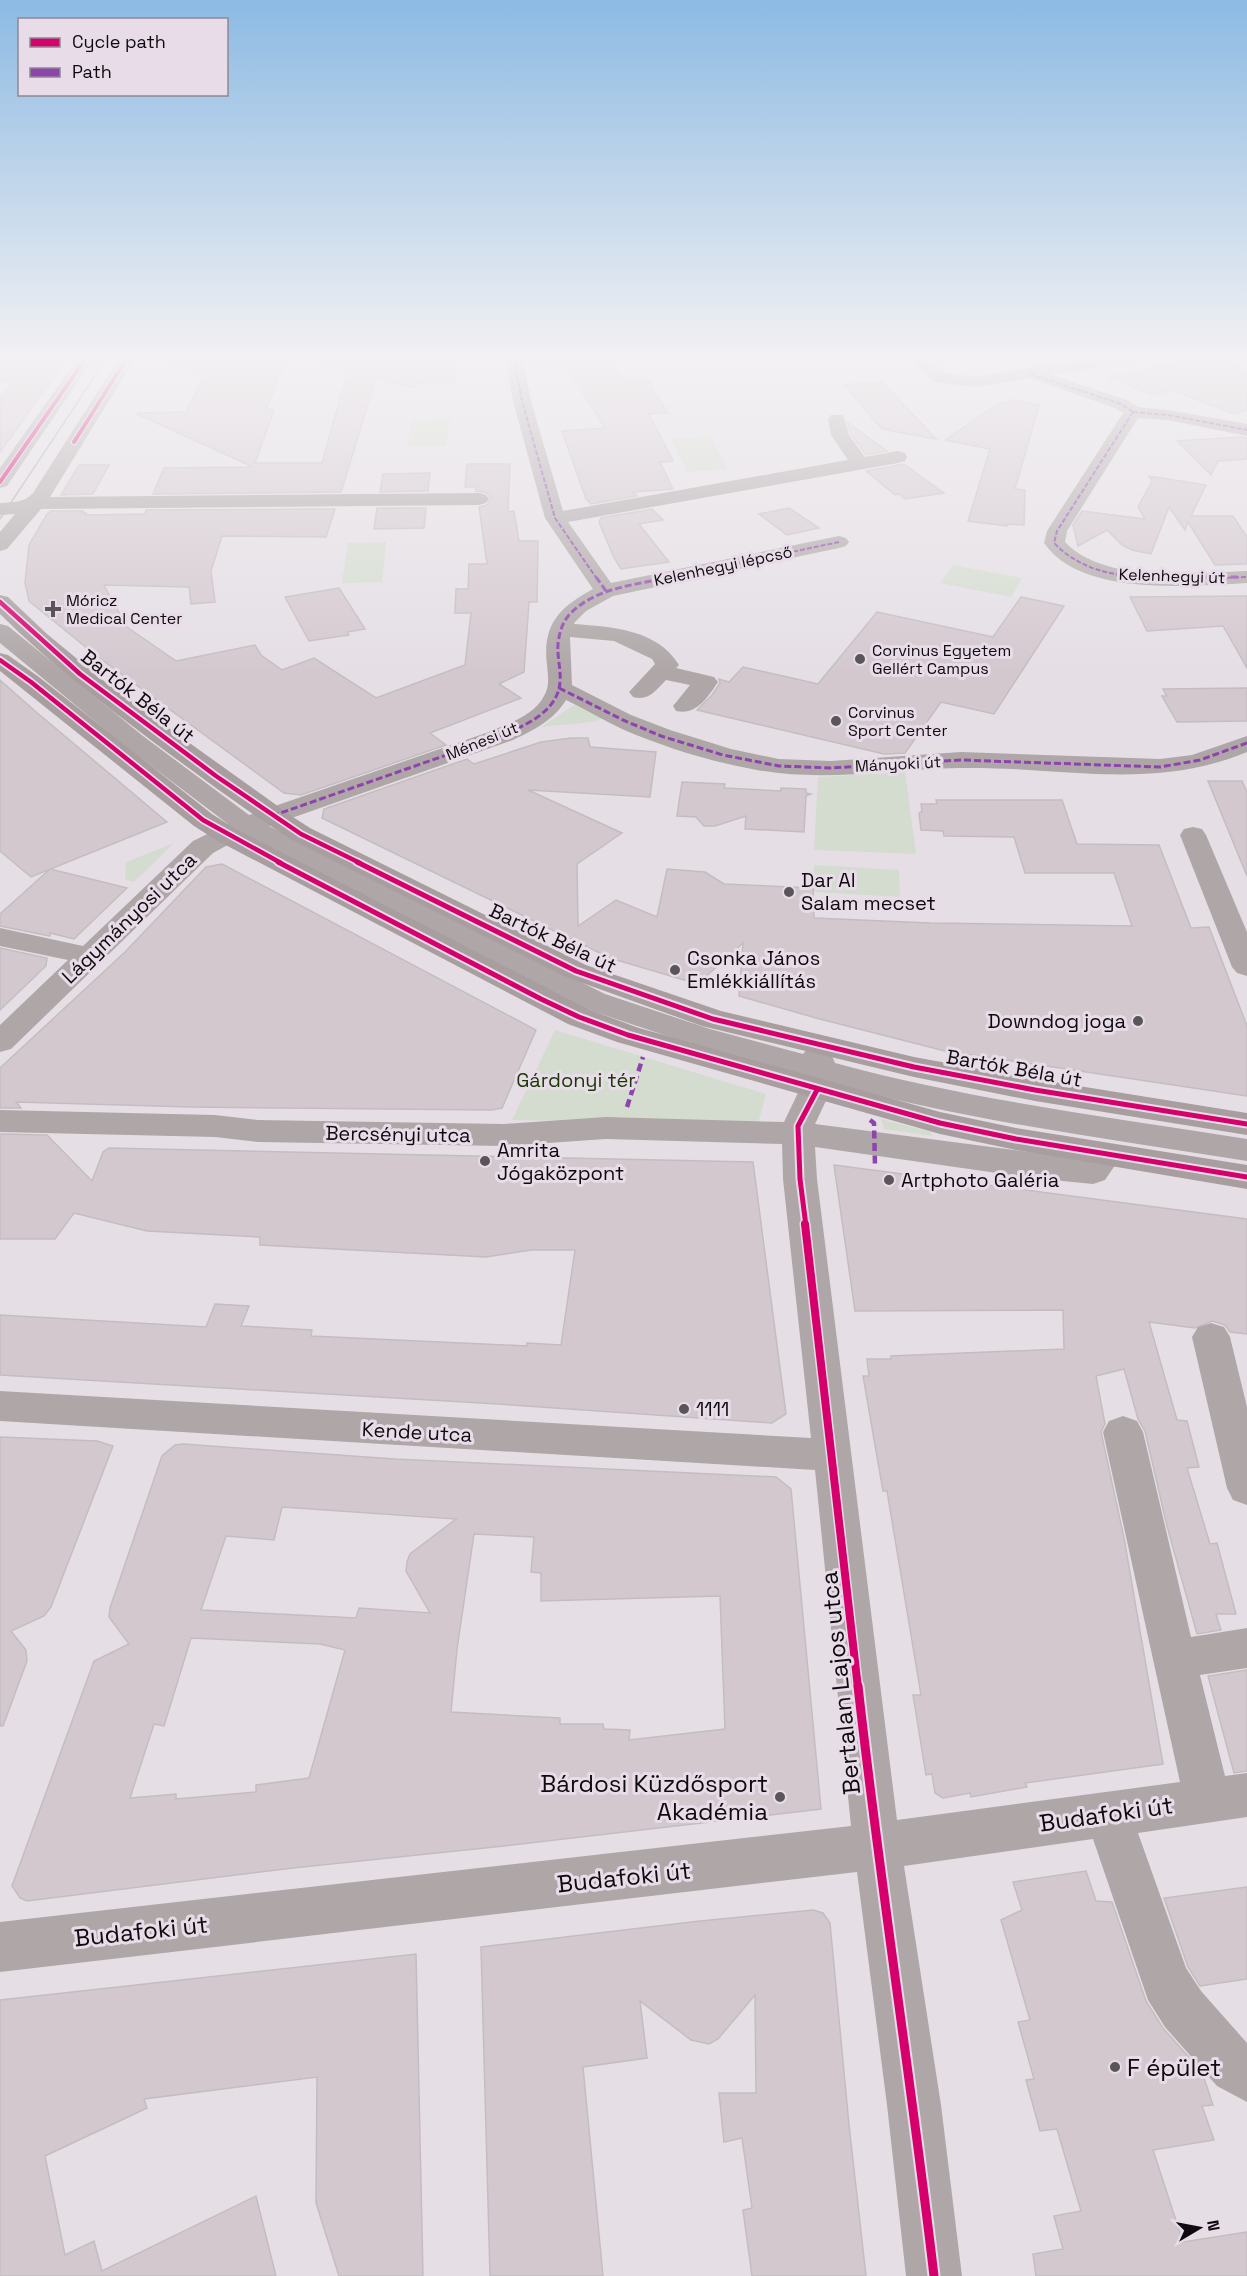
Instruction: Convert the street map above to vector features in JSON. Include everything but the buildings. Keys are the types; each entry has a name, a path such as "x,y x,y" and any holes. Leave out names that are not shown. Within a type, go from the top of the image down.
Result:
{"main road":[{"name":"Bartók Béla út","path":"0,602 31,682 203,820 301,834 576,971 713,1019 940,1123 1106,1155 1247,1178"},
{"name":"Bartók Béla út","path":"248,825 541,999 579,1017 626,1024 818,1069 1035,1090 1247,1124"},
{"path":"626,1024 639,1008 713,1019"}],"street":[{"path":"0,482 15,461"},
{"path":"0,545 36,503 62,461"},
{"path":"539,461 555,518 582,560 606,591 572,612 560,630 559,688"},
{"path":"555,518 875,461"},
{"name":"Kelenhegyi út","path":"1102,461 1057,531 1054,543 1067,559 1087,567 1126,576 1247,578"},
{"path":"0,509 21,508 36,503 479,499"},
{"name":"Kelenhegyi lépcső","path":"606,591 839,542"},
{"path":"560,630 616,634 629,638 661,655 667,665 641,692"},
{"name":"Bartók Béla út","path":"0,631 22,654 248,825"},
{"path":"662,672 706,682 685,706"},
{"name":"Mányoki út","path":"559,688 643,728 736,759 780,766 847,767 960,760 1167,766 1213,757 1247,743"},
{"name":"Ménesi út","path":"248,825 516,730 553,703 559,688"},
{"name":"Lágymányosi utca","path":"0,1042 203,847 248,825"},
{"path":"1193,835 1245,957"},
{"path":"0,937 90,956"},
{"name":"Bartók Béla út","path":"818,1069 892,1088 1022,1114 1247,1150"},
{"name":"Bertalan Lajos utca","path":"818,1069 797,1134 800,1179 878,1845 914,2105 934,2276"},
{"name":"Bercsényi utca","path":"0,1120 215,1126 270,1132 504,1135 606,1128 758,1131 1093,1172 1106,1155"},
{"path":"1211,1337 1247,1488"},
{"name":"Kende utca","path":"0,1406 833,1455"},
{"path":"1123,1432 1174,1659 1228,1798"},
{"path":"1174,1659 1247,1648"},
{"name":"Budafoki út","path":"0,1947 755,1862 1228,1798"},
{"path":"1108,1814 1166,1982 1183,2009 1210,2042 1235,2068 1247,2076"}],"green space":[{"path":"682,461 724,461 728,469 687,472"},
{"path":"386,542 382,582 342,583 348,543"},
{"path":"953,565 1022,578 1011,597 940,583"},
{"path":"576,704 603,718 584,723 541,727"},
{"path":"905,772 916,854 814,850 818,777"},
{"path":"174,843 134,882 125,879 126,862"},
{"path":"814,865 899,870 900,897 813,892"},
{"name":"Gárdonyi tér","path":"555,1030 766,1094 758,1124 512,1120"},
{"path":"881,1119 931,1132 932,1136 884,1129"}],"tram line":[{"path":"0,519 38,461"},
{"path":"0,625 47,667 230,810 294,847 584,992 677,1025 883,1081 1024,1109 1247,1145"},
{"path":"132,746 190,792 258,837"},
{"path":"327,873 589,1005 678,1035 822,1076 912,1097 1000,1115 1247,1155"}],"marked path":[{"path":"539,461 555,518 606,591"},
{"path":"1102,461 1057,531 1054,543 1068,557 1089,568 1143,578 1247,577"},
{"path":"272,816 495,738 525,725 544,711 557,694 560,684 559,640 565,620 579,607 606,591 839,542"},
{"path":"559,688 661,736 723,755 779,766 831,768 961,760 1160,767 1200,760 1247,743"},
{"path":"627,1107 643,1057"},
{"path":"870,1120 874,1123 875,1166"}],"cycle path":[{"path":"0,482 14,461"},
{"path":"0,602 59,657 101,691 249,800 301,834 576,971 713,1019 914,1067 1035,1090 1247,1124"},
{"path":"0,660 31,682 203,820 225,834 579,1017 628,1035 940,1123 1016,1139 1247,1177"},
{"path":"817,1090 798,1126 800,1179 871,1804 914,2105 934,2276"}],"place":[{"name":"Móricz Medical Center","path":"53,609"},
{"name":"Corvinus Egyetem Gellért Campus","path":"860,659"},
{"name":"Corvinus Sport Center","path":"836,721"},
{"name":"Dar Al Salam mecset","path":"789,892"},
{"name":"Csonka János Emlékkiállítás","path":"675,970"},
{"name":"Downdog joga","path":"1138,1021"},
{"name":"Amrita Jógaközpont","path":"485,1161"},
{"name":"Artphoto Galéria","path":"889,1180"},
{"name":"1111","path":"684,1409"},
{"name":"Bárdosi Küzdősport Akadémia","path":"780,1797"},
{"name":"F épület","path":"1115,2067"}]}
